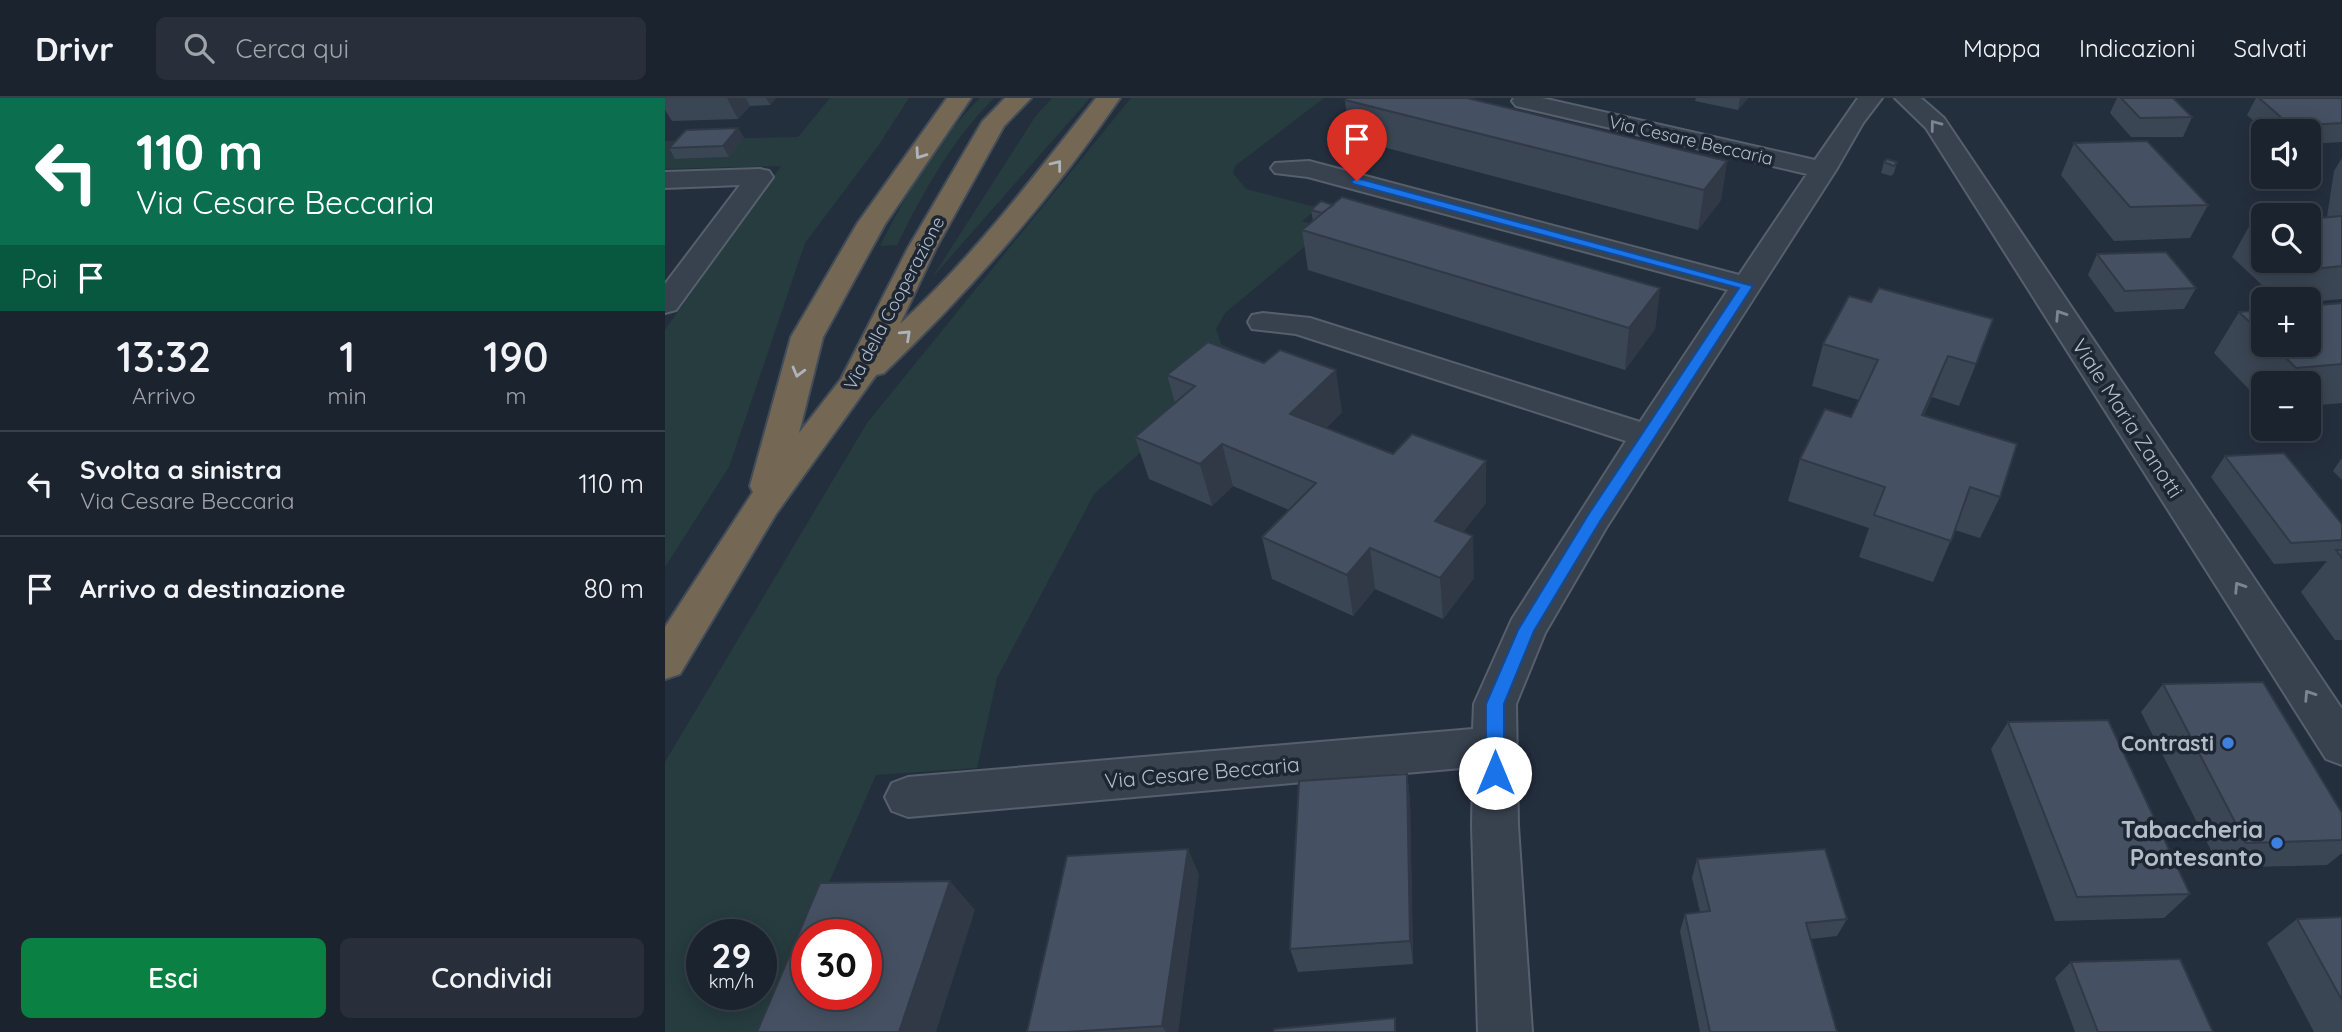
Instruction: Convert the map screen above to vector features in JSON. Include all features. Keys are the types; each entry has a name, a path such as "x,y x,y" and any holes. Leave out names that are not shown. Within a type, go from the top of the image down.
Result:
{"highway":[{"path":"889,153 928,98"},
{"name":"Via della Cooperazione","path":"763,505 807,337 871,224 959,98"},
{"name":"Via della Cooperazione","path":"665,662 763,505 856,382 922,248 994,122 1019,98"},
{"path":"856,382 937,306 1009,225 1108,98"},
{"path":"807,337 838,232"}],"street":[{"name":"Via Cesare Beccaria","path":"1527,98 1524,101 1823,170"},
{"path":"1505,1032 1495,826 1495,704 1527,630 1593,519 1823,170 1852,121 1870,98 1901,98"},
{"name":"Viale Maria Zanotti","path":"1907,98 1935,122 2342,746"},
{"path":"1284,168 1309,169 1747,286"},
{"path":"665,180 759,177 665,304"},
{"path":"1263,322 1299,325 1649,436"},
{"name":"Via Cesare Beccaria","path":"908,797 1495,746"}],"green space":[{"path":"830,98 909,98 878,146 805,243 729,467 665,567 665,330 781,166 665,169 665,141 692,141 676,159 728,157 744,138 798,137"},
{"path":"980,98 994,98 939,167 897,245 880,246 924,167 949,132"},
{"path":"1052,98 1090,98 932,278 1035,117"},
{"path":"1131,98 1324,98 1235,166 1233,173 1246,189 1319,208 1302,221 1326,229 1225,313 1216,329 1221,344 1247,357 1094,494 997,678 977,768 876,775 813,919 791,919 791,970 777,1002 777,919 686,919 686,1010 774,1010 764,1032 665,1032 665,762 867,423"}],"building":[{"path":"1467,98 1727,161 1704,190 1345,100"},
{"path":"2121,98 2173,98 2192,117 2140,118"},
{"path":"2259,98 2342,98 2342,123 2321,124 2321,119 2283,119"},
{"path":"738,128 723,146 669,148 686,130"},
{"path":"2147,141 2208,205 2130,207 2074,143"},
{"path":"1887,159 1897,162 1894,166 1884,162"},
{"path":"1342,197 1660,288 1629,328 1302,230"},
{"path":"1321,201 1333,205 1322,213 1311,210"},
{"path":"2342,216 2342,266 2321,268 2321,218"},
{"path":"2166,252 2196,288 2125,291 2097,254"},
{"path":"1879,288 1993,319 1976,364 1948,356 1922,415 2017,444 2000,497 1970,487 1951,541 1874,515 1885,487 1800,459 1825,409 1851,417 1878,360 1823,344 1849,296 1871,302"},
{"path":"2342,303 2342,364 2296,368 2285,357 2321,357 2321,305"},
{"path":"2251,311 2251,324 2239,312"},
{"path":"1208,342 1264,363 1280,350 1336,370 1290,414 1393,454 1412,434 1486,461 1435,521 1473,536 1440,578 1370,548 1347,575 1262,537 1316,483 1222,444 1200,464 1135,437 1195,386 1167,375"},
{"path":"2284,453 2342,524 2342,540 2291,543 2225,456"},
{"path":"2263,682 2342,813 2342,840 2246,843 2163,684"},
{"path":"2108,720 2190,894 2077,897 2008,722"},
{"path":"1407,774 1410,941 1290,949 1299,781"},
{"path":"1188,849 1162,1026 1027,1032 1067,856"},
{"path":"1825,849 1847,919 1806,923 1837,1032 1710,1032 1685,914 1710,911 1697,859"},
{"path":"950,881 899,1032 757,1032 766,1010 777,1010 777,985 791,952 791,1010 882,1010 882,919 805,919 820,883"},
{"path":"2342,917 2342,1000 2297,919"},
{"path":"2180,959 2213,1032 2098,1032 2071,962"},
{"path":"1395,1018 1395,1032 1274,1032 1274,1029"}],"place":[{"name":"Contrasti","path":"2228,743"},
{"name":"Tabaccheria Pontesanto","path":"2277,843"}],"route":[{"path":"1357,181 1747,286 1593,519 1527,630 1495,704 1495,773"}]}
